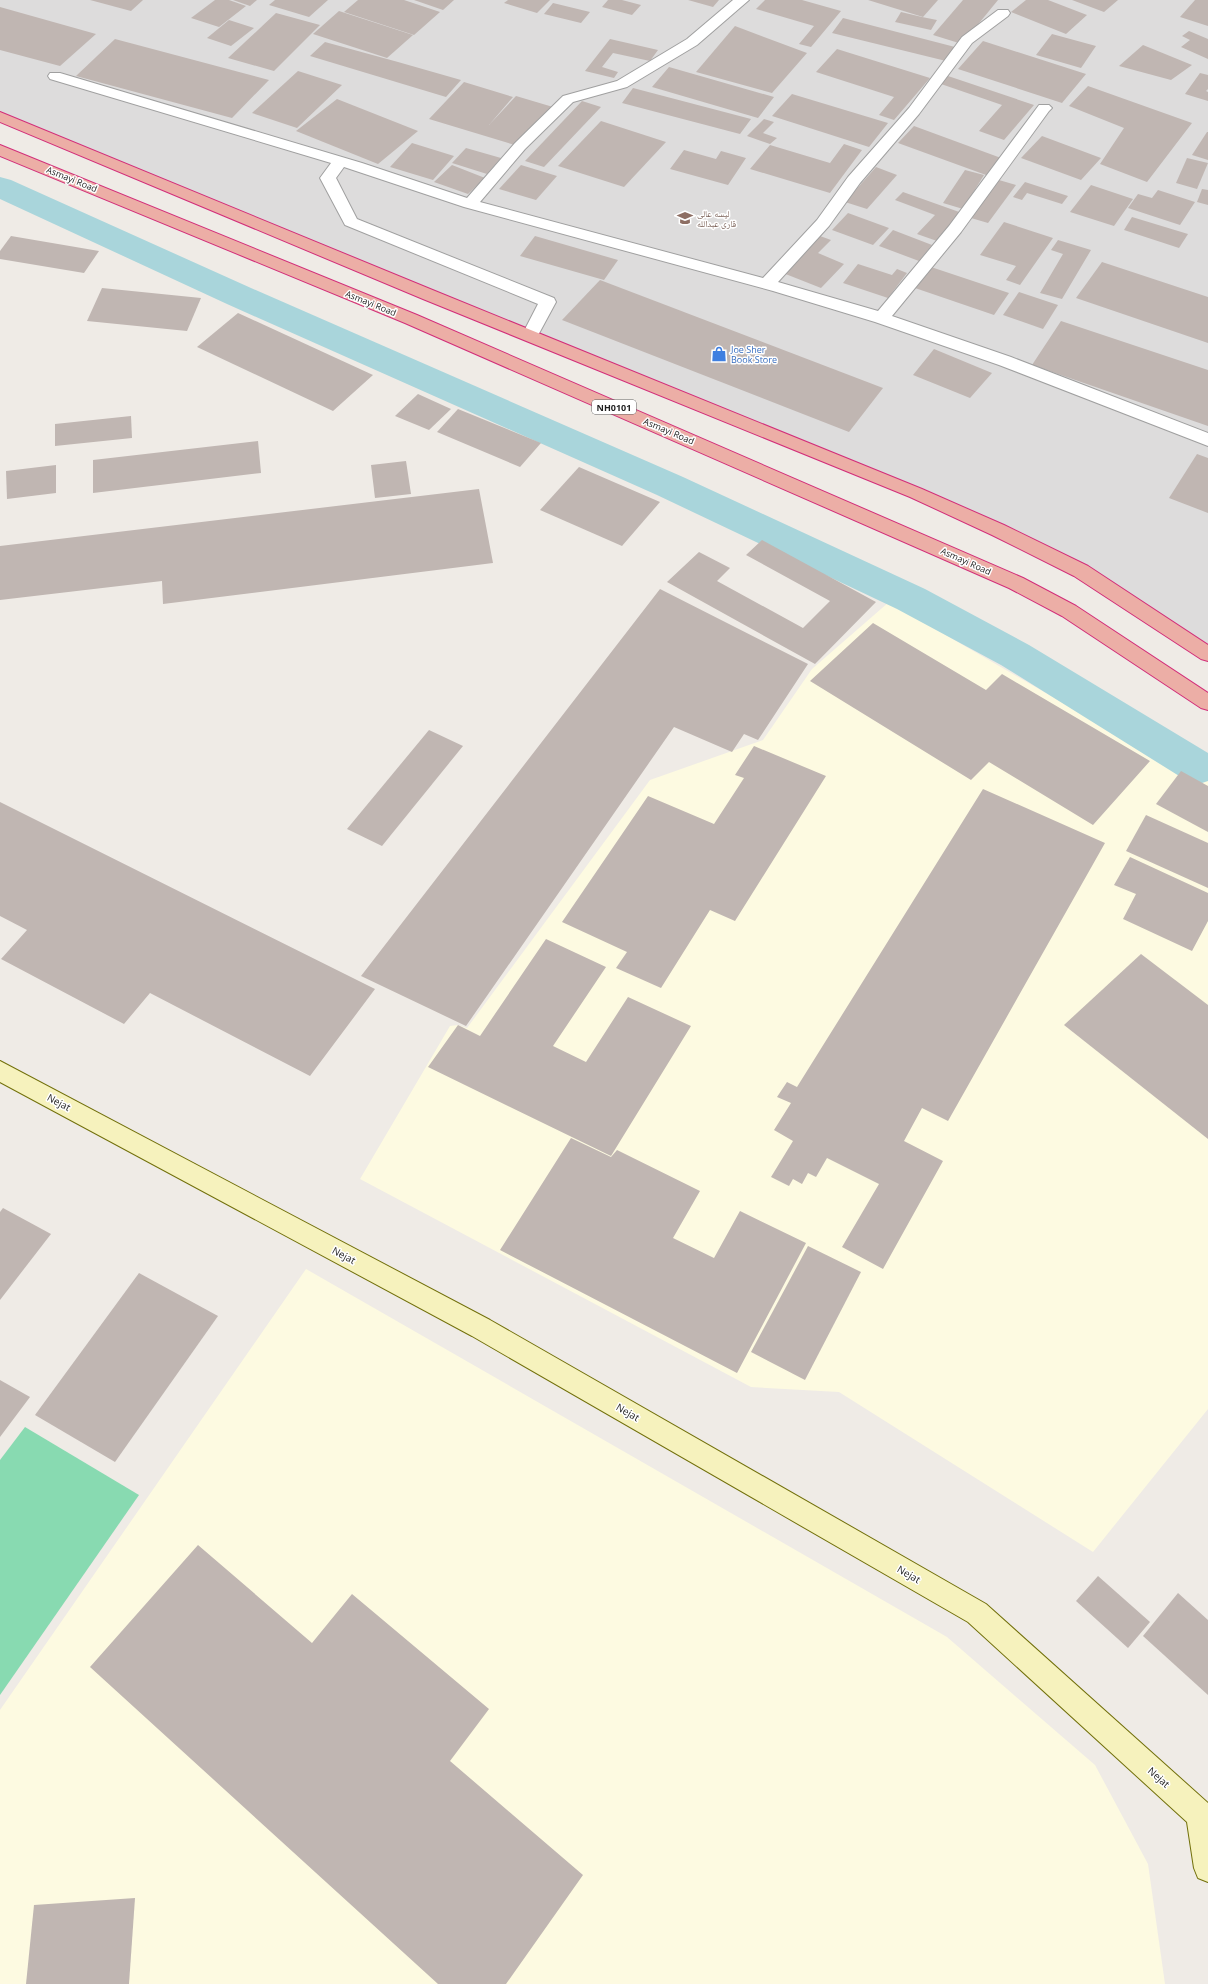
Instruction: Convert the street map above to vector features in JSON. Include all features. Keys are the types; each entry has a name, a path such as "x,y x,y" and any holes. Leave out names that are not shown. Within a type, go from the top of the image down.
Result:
{"highway":[{"path":"0,117 429,295 916,493 998,530 1081,571 1208,654"},
{"name":"Asmayi Road","path":"0,150 411,319 1016,583 1069,611 1208,703"}],"main road":[{"name":"Nejat","path":"0,1071 481,1328 977,1613 1204,1818"},
{"path":"1204,1818 1208,1868"}],"street":[{"path":"470,204 520,146 568,99 622,84 692,42 742,0"},
{"path":"767,284 823,223 854,180 914,111 967,40 1003,13"},
{"path":"55,76 386,175 470,204 767,284 882,318 1036,373 1208,440"},
{"path":"882,318 956,229 1044,108"},
{"path":"340,162 328,178 351,222 548,302 530,335"}],"shaded area":[{"path":"0,0 1208,0 1208,654 998,530 0,117"},
{"path":"889,602 1168,764 1208,781 1208,1409 1093,1552 839,1392 751,1387 360,1179 450,1026 458,1025 467,1028 650,780 763,740 812,669"},
{"path":"306,1269 947,1637 1095,1765 1148,1864 1165,1984 0,1984 0,1710"}],"green space":[{"path":"25,1427 139,1495 0,1695 0,1460"}],"building":[{"path":"90,0 143,0 131,11"},
{"path":"215,0 229,0 246,6 219,27 191,18"},
{"path":"233,0 257,0 250,6"},
{"path":"275,0 328,0 309,17 269,5"},
{"path":"358,0 404,0 440,12 414,35 344,12"},
{"path":"414,0 454,0 443,10"},
{"path":"508,0 550,0 537,13 504,3"},
{"path":"608,0 622,0 641,5 632,15 602,7"},
{"path":"688,0 719,0 713,7"},
{"path":"765,0 802,0 841,11 811,47 799,44 814,26 756,9"},
{"path":"868,0 938,0 923,17"},
{"path":"963,0 998,0 962,44 933,35"},
{"path":"1026,0 1048,0 1087,15 1066,34 1011,12"},
{"path":"1072,0 1118,0 1104,12"},
{"path":"1195,0 1208,0 1208,26 1180,17"},
{"path":"553,3 590,12 581,23 544,14"},
{"path":"0,7 96,34 60,66 0,50"},
{"path":"339,11 413,35 387,58 313,34"},
{"path":"901,12 937,20 931,30 895,22"},
{"path":"276,13 320,25 274,71 228,58"},
{"path":"843,18 955,47 946,61 832,33"},
{"path":"229,20 254,28 231,46 207,38"},
{"path":"735,26 807,53 772,93 696,72"},
{"path":"1189,31 1208,39 1208,59 1181,47 1190,40 1182,36"},
{"path":"1052,34 1096,46 1081,68 1036,55"},
{"path":"115,39 269,80 232,118 76,76"},
{"path":"610,39 658,50 650,61 613,53 602,67 618,72 614,78 585,71"},
{"path":"983,41 1086,74 1062,103 958,69"},
{"path":"325,42 461,80 446,97 310,56"},
{"path":"1143,45 1192,65 1171,80 1119,66"},
{"path":"837,49 930,78 894,120 879,115 894,97 816,72"},
{"path":"669,67 774,97 758,118 652,87"},
{"path":"298,71 342,85 297,128 252,113"},
{"path":"1200,73 1208,75 1208,89 1206,91 1208,92 1208,101 1185,94"},
{"path":"948,76 1034,105 1004,140 979,131 1002,105 941,84"},
{"path":"464,82 513,97 489,125 516,96 553,107 518,146 429,119"},
{"path":"1088,86 1192,123 1147,182 1100,164 1124,128 1069,106"},
{"path":"633,88 751,119 740,134 622,103"},
{"path":"792,94 888,123 869,147 772,116"},
{"path":"337,99 418,131 378,164 296,131"},
{"path":"582,101 601,107 544,167 525,161"},
{"path":"764,119 774,122 763,133 777,138 770,144 747,136"},
{"path":"601,121 666,142 624,187 558,166"},
{"path":"914,126 1001,158 986,175 898,143"},
{"path":"1208,132 1208,160 1192,155"},
{"path":"1042,136 1101,158 1081,180 1021,158"},
{"path":"412,143 454,156 433,180 390,167"},
{"path":"844,144 862,150 830,193 750,169 770,145 830,163"},
{"path":"466,148 501,158 487,174 452,163"},
{"path":"684,150 716,159 721,151 746,158 728,185 670,169"},
{"path":"1187,158 1208,163 1197,189 1176,183"},
{"path":"452,165 485,178 468,194 434,182"},
{"path":"521,165 557,176 536,200 499,189"},
{"path":"876,167 897,175 867,209 845,202"},
{"path":"965,170 984,175 963,209 943,203"},
{"path":"999,180 1016,185 988,223 971,218"},
{"path":"1025,182 1068,196 1062,204 1027,193 1022,200 1013,197"},
{"path":"1091,185 1133,199 1114,226 1070,212"},
{"path":"1202,189 1208,190 1208,205 1197,202"},
{"path":"1158,190 1195,202 1180,225 1128,208 1138,194 1152,198"},
{"path":"903,192 962,213 937,241 917,234 935,215 895,200"},
{"path":"848,213 889,228 873,245 832,230"},
{"path":"1132,217 1188,234 1179,248 1124,230"},
{"path":"1004,222 1053,238 1020,285 1006,280 1016,266 980,255"},
{"path":"893,230 932,245 919,261 879,246"},
{"path":"11,236 99,251 84,273 0,259 0,251"},
{"path":"535,236 618,260 604,280 520,256"},
{"path":"820,236 831,240 818,253 844,264 821,288 783,273"},
{"path":"1058,240 1091,250 1062,299 1040,293 1063,254 1051,250"},
{"path":"1102,262 1208,297 1208,343 1076,298"},
{"path":"858,264 892,275 897,269 907,273 888,298 843,283"},
{"path":"931,267 1009,293 994,315 915,288"},
{"path":"600,280 883,388 849,432 562,320"},
{"path":"102,288 201,298 187,331 87,321"},
{"path":"1019,292 1058,305 1043,329 1003,315"},
{"path":"238,313 373,375 333,411 197,347"},
{"path":"1061,321 1208,370 1208,426 1032,365"},
{"path":"934,349 992,373 970,398 913,375"},
{"path":"418,394 451,409 429,430 395,416"},
{"path":"458,409 541,443 520,467 437,432"},
{"path":"131,416 132,438 55,446 55,424"},
{"path":"258,441 261,473 93,493 93,460"},
{"path":"1197,454 1208,458 1208,513 1169,498"},
{"path":"406,461 411,494 375,498 371,465"},
{"path":"56,465 56,493 7,499 6,471"},
{"path":"579,467 660,502 622,546 540,510"},
{"path":"479,489 493,563 163,604 162,581 0,600 0,546"},
{"path":"762,540 876,602 815,664 667,582 699,552 730,568 717,581 803,628 830,601 746,555"},
{"path":"660,589 808,664 758,740 744,734 732,752 674,727 466,1026 361,976"},
{"path":"873,623 986,690 1002,674 1150,761 1093,825 989,762 971,780 810,681"},
{"path":"429,730 463,746 382,846 347,829"},
{"path":"754,746 826,776 735,921 710,910 661,988 616,968 627,952 562,922 648,796 714,824 744,778 735,775"},
{"path":"1181,771 1208,786 1208,832 1156,804"},
{"path":"983,789 1105,843 948,1121 922,1108 904,1141 943,1161 883,1269 842,1247 879,1184 827,1158 816,1177 808,1173 802,1184 793,1179 789,1186 771,1177 793,1141 774,1130 791,1103 777,1097 787,1082 797,1087"},
{"path":"0,802 375,989 310,1076 150,993 124,1024 1,959 27,930 0,916"},
{"path":"1146,815 1208,843 1208,888 1126,851"},
{"path":"1130,857 1208,893 1208,921 1192,951 1123,919 1136,894 1114,885"},
{"path":"546,939 606,967 553,1046 586,1062 628,997 691,1026 611,1156 428,1067 458,1025 480,1036"},
{"path":"1141,954 1208,1005 1208,1139 1064,1025"},
{"path":"571,1138 611,1157 617,1150 700,1191 673,1238 714,1258 740,1211 806,1243 737,1373 500,1250"},
{"path":"3,1208 51,1234 0,1300 0,1212"},
{"path":"808,1246 861,1272 805,1380 751,1352"},
{"path":"139,1273 218,1316 115,1462 35,1415"},
{"path":"0,1380 30,1397 0,1437"},
{"path":"198,1545 312,1643 352,1594 489,1709 450,1761 583,1875 506,1984 438,1984 90,1667"},
{"path":"1098,1576 1150,1622 1128,1648 1076,1601"},
{"path":"1178,1593 1208,1620 1208,1695 1143,1636"},
{"path":"135,1898 129,1984 26,1984 34,1905"}],"waterway":[{"path":"0,187 239,296 670,486 911,599 1015,655 1199,768"}],"place":[{"name":"لیسه عالی قاری عبدالله","path":"685,218"},
{"name":"Joe Sher Book Store","path":"719,354"}]}
